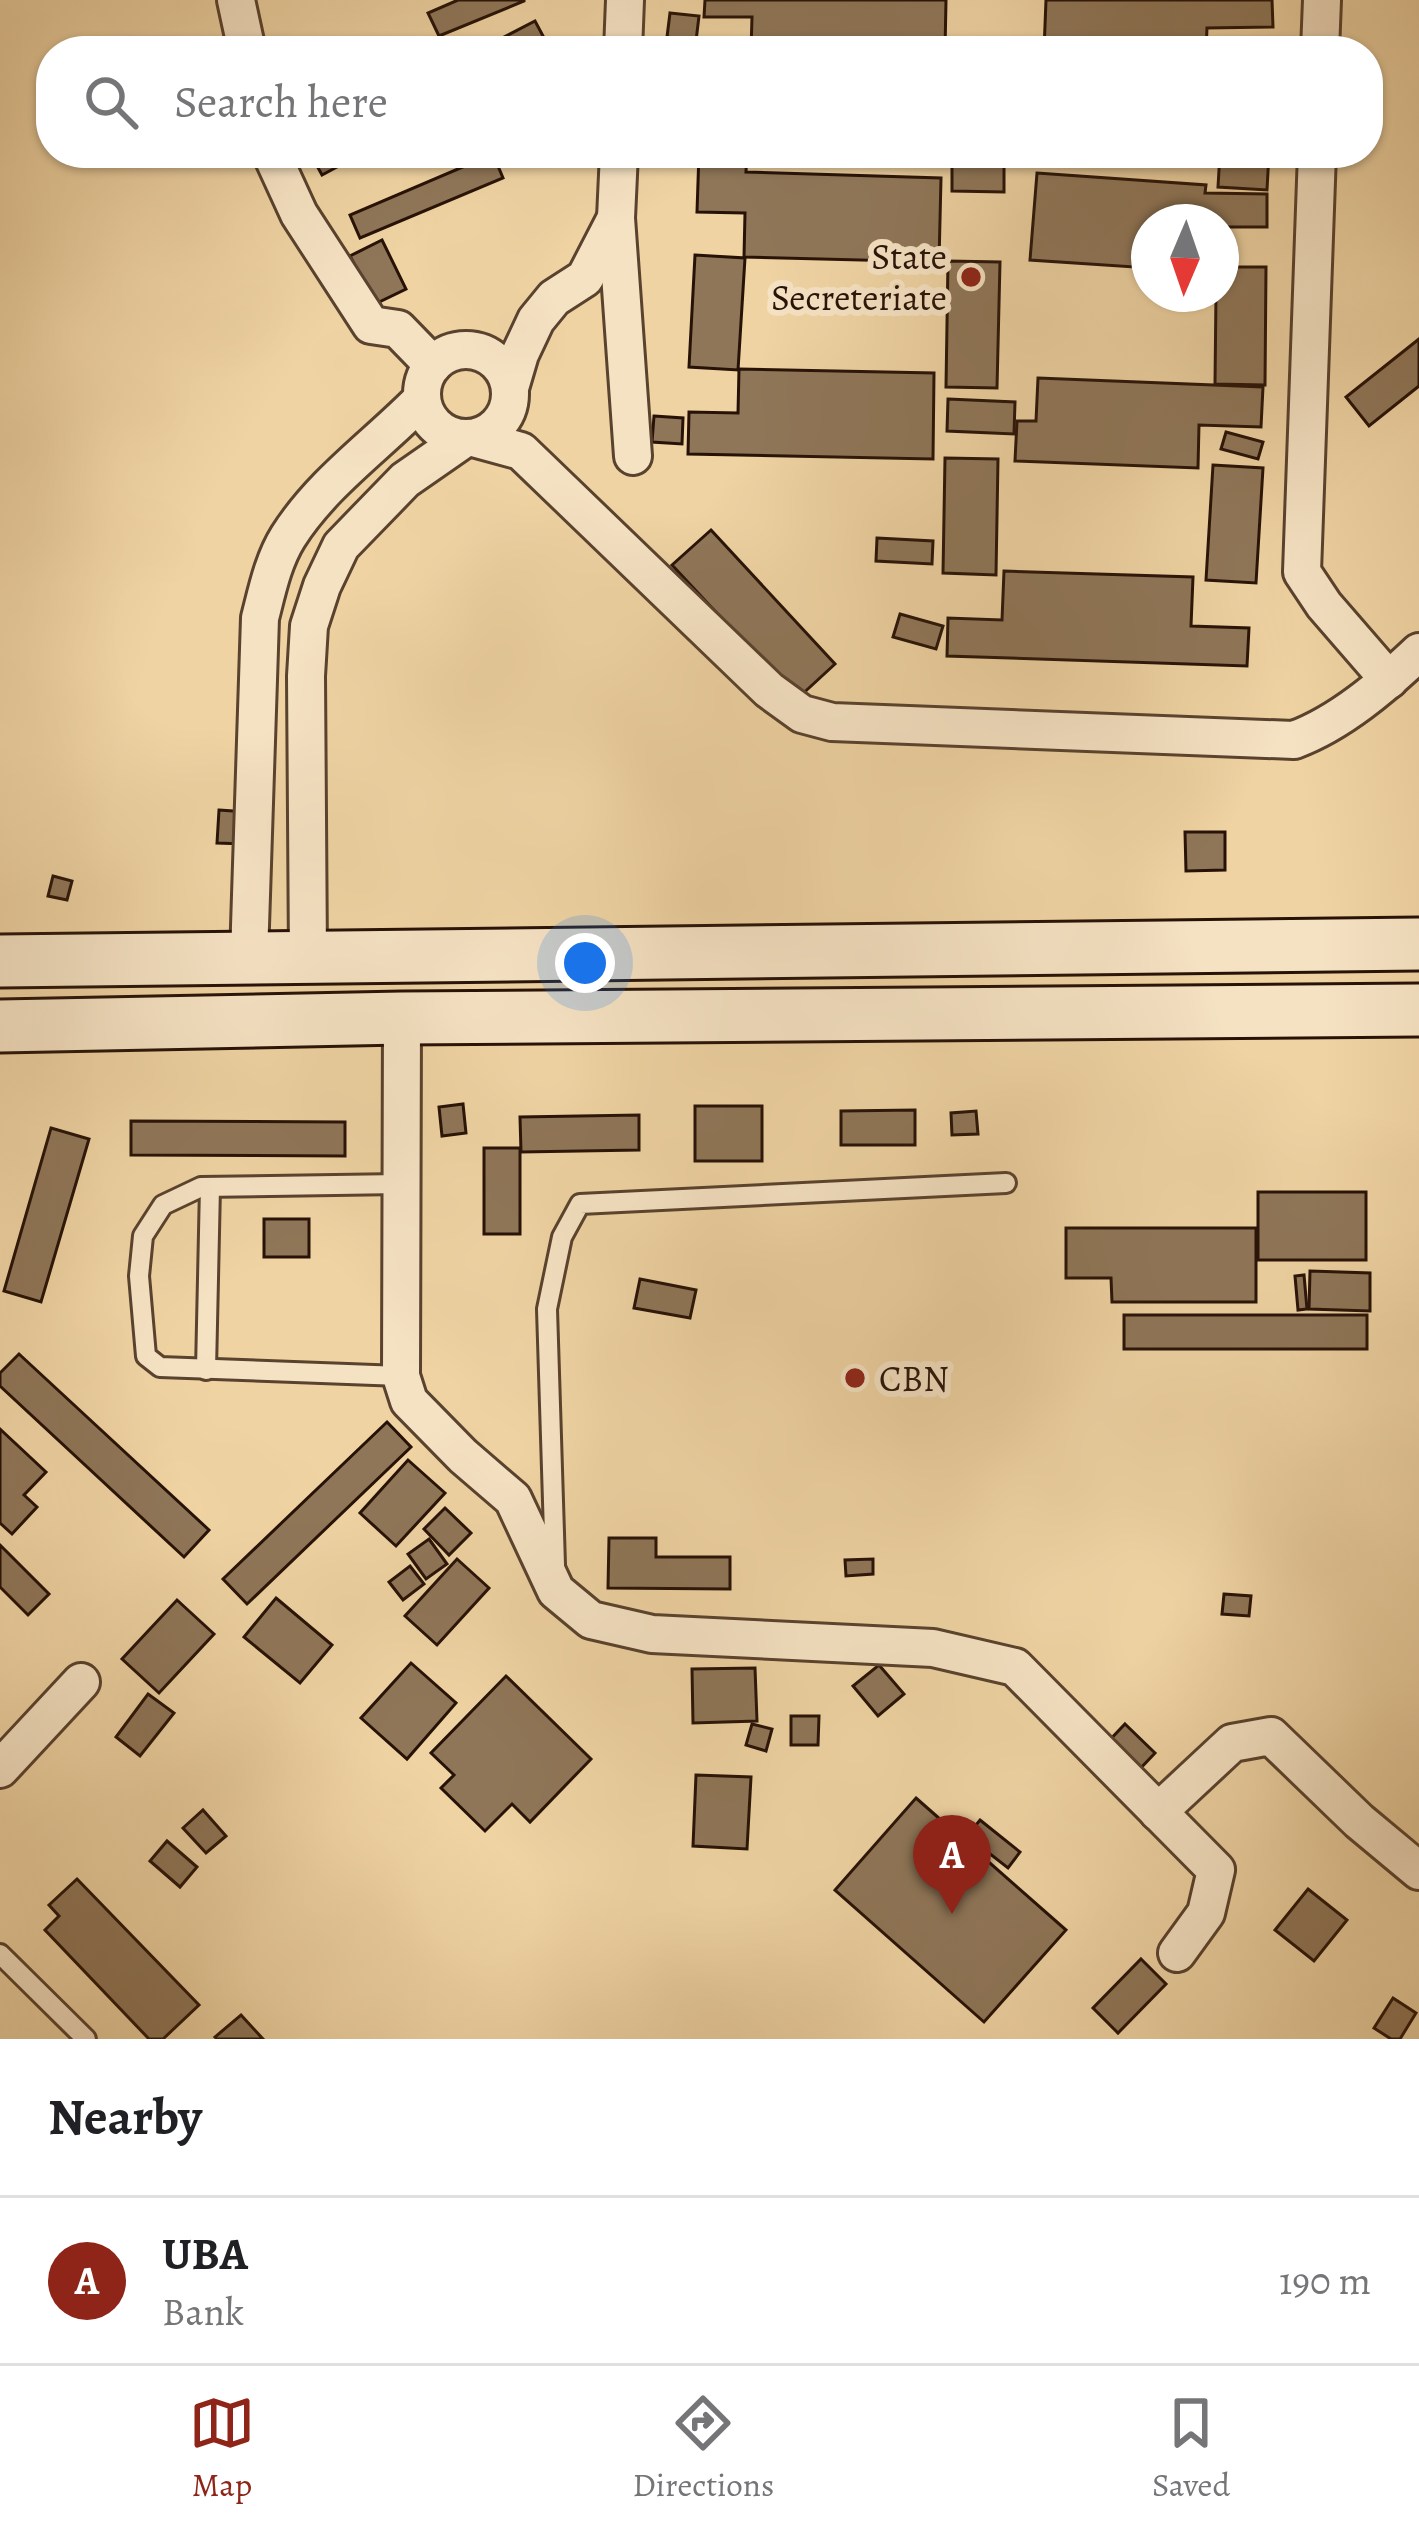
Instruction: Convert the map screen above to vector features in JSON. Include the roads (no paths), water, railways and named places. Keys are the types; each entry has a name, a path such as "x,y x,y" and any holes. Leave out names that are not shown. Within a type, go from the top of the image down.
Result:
{"street":[{"path":"236,0 244,36"},
{"path":"624,36 625,0"},
{"path":"1321,36 1322,0"},
{"path":"278,168 299,214 370,325 398,329 433,365"},
{"path":"618,168 616,218 633,456"},
{"path":"1316,168 1301,516 1303,572 1324,605 1389,680"},
{"path":"308,957 306,676 309,626 322,586 341,547 405,480 468,438 494,429 536,320 554,298 585,278 616,218"},
{"path":"536,320 452,352 433,365 422,385 421,400 436,427 449,436 521,451 769,690 802,714 832,722 1294,740 1322,730 1419,652"},
{"path":"467,350 495,361 521,451"},
{"path":"248,957 260,618 271,575 286,539 313,505 421,400"},
{"path":"0,961 1419,944"},
{"path":"0,1026 1419,1010"},
{"path":"402,1018 401,1376 409,1401 513,1499 556,1591 590,1620 652,1634 933,1648 1015,1667 1216,1870 1206,1912 1177,1953"},
{"path":"0,1769 80,1682"},
{"path":"1158,1812 1232,1743 1271,1736 1419,1871"}],"lane":[{"path":"400,1184 201,1187 163,1205 143,1235 139,1276 146,1356 160,1367 401,1376"},
{"path":"556,1591 547,1309 562,1237 580,1204 1006,1184"},
{"path":"206,1370 211,1187"},
{"path":"0,1954 86,2039"}],"place":[{"name":"State Secreteriate","path":"971,277"},
{"name":"CBN","path":"855,1378"},
{"name":"UBA","path":"952,1914"}]}
